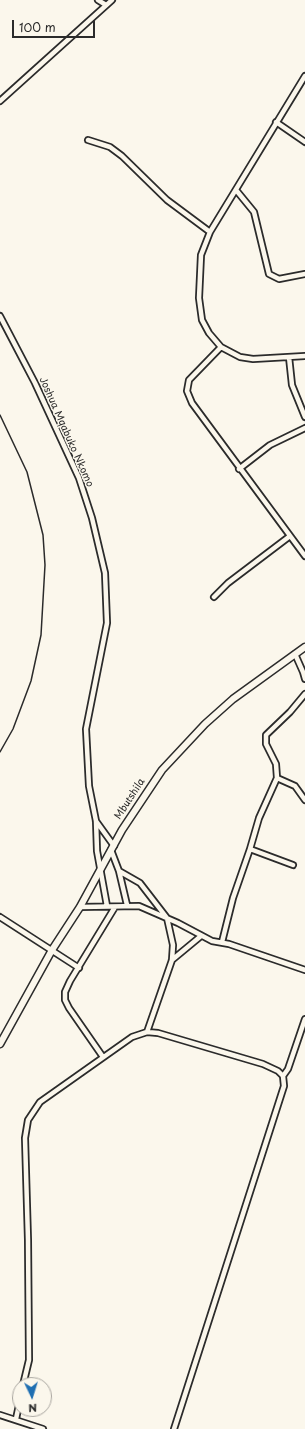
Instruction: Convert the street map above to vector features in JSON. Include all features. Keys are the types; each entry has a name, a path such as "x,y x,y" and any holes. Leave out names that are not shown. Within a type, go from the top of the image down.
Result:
{"street":[{"path":"98,0 106,5"},
{"path":"0,101 112,0"},
{"path":"305,76 210,232 201,254 199,298 202,320 209,333 221,347 240,357 253,359 305,356"},
{"path":"276,122 305,142"},
{"path":"88,140 110,147 122,156 167,200 210,232"},
{"path":"236,190 254,212 269,274 279,280 305,274"},
{"name":"Joshua Mqabuko Nkomo","path":"0,316 35,383 79,478 92,518 105,573 107,623 86,729 89,786 96,821"},
{"path":"221,347 189,380 187,391 192,403 239,469 305,556"},
{"path":"290,356 292,385 305,417"},
{"path":"239,469 270,445 305,428"},
{"path":"214,597 228,583 290,536"},
{"name":"Mbutshila","path":"0,1044 52,950 80,907 112,848 146,792 162,770 205,724 233,699 305,647"},
{"path":"295,654 305,679"},
{"path":"222,942 233,898 259,818 277,778 276,764 266,744 266,735 290,712 305,694"},
{"path":"277,778 295,786 305,800"},
{"path":"96,821 112,848 127,905"},
{"path":"96,821 95,834 107,906"},
{"path":"250,849 293,866"},
{"path":"119,871 140,883 167,918 173,945 172,960 146,1032"},
{"path":"80,907 115,907 127,905 139,906 178,923 212,941 222,942 305,970"},
{"path":"103,1057 65,1000 66,987 115,907"},
{"path":"0,917 79,968"},
{"path":"172,960 201,936"},
{"path":"283,1076 288,1069 300,1039 305,1019"},
{"path":"25,1377 29,1360 25,1138 28,1120 40,1102 132,1037 146,1032 158,1033 262,1064 278,1071 283,1076 284,1086 174,1429"},
{"path":"300,1039 305,1034"},
{"path":"0,1415 43,1429"}],"railway":[{"path":"0,415 27,472 43,535 45,565 41,635 31,681 13,729 0,752"}]}
